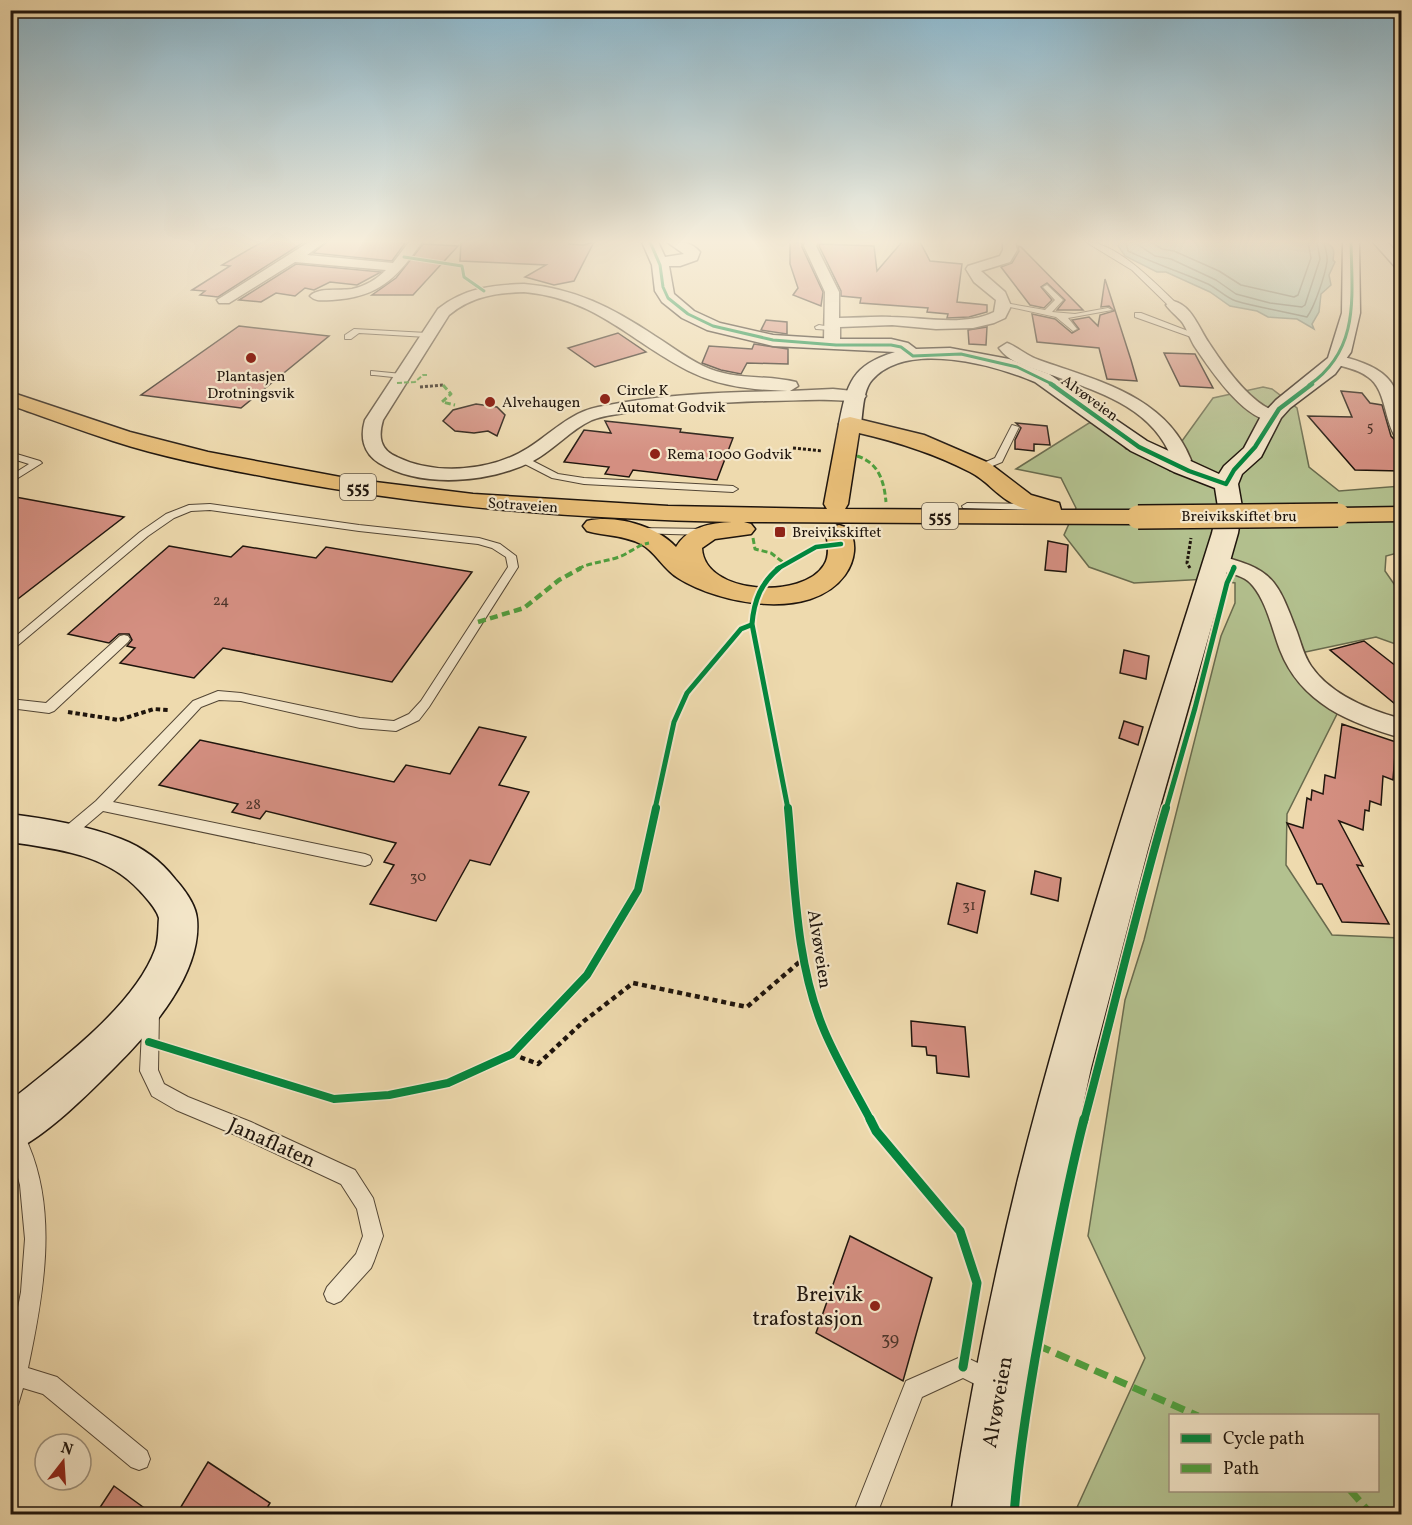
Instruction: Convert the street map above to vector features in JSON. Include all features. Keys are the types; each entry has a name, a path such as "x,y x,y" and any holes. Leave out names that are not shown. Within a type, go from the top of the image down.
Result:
{"highway":[{"name":"Sotraveien","path":"10,398 82,425 164,449 256,470 351,486 461,500 563,508 830,519 1013,522 1046,513 1075,514"},
{"name":"Sotraveien","path":"10,413 117,449 249,481 397,504 532,516 681,523 830,519"},
{"name":"555","path":"532,516 548,522 632,531 652,539 670,553 684,570 738,593 766,596 791,593 813,586 829,576 840,561 842,553 830,519 852,416 893,440 934,448 971,466 1013,495 1046,513"},
{"name":"555","path":"713,584 688,556 688,548 692,542 707,532 787,528 862,512 937,510 968,506 981,498 985,489 982,480 971,466"},
{"name":"Breivikskiftet bru","path":"1075,514 1138,517 1401,514"}],"main road":[{"path":"687,313 709,326 740,334 829,331 901,347 913,356"},
{"path":"1229,477 1252,452 1272,416 1283,404 1323,374 1337,360 1351,313"},
{"name":"Alvøveien","path":"852,416 865,376 875,368 896,359 913,356 961,354 1017,367 1043,378 1121,435 1173,460 1229,477 1230,507 1216,561 1119,887 1067,1073 1029,1232 999,1384 980,1515"},
{"name":"Janaflaten","path":"10,828 63,837 109,849 134,863 151,876 169,898 177,916 178,933 175,952 152,997 122,1033 11,1130"}],"street":[{"path":"444,313 427,335 374,420 369,434 371,445 381,456 394,464 434,473 476,471 522,459 586,415 696,398 791,391"},
{"path":"609,313 716,382 791,391 852,416"},
{"path":"830,313 829,331 891,321 974,324 994,319 1001,313"},
{"path":"1181,313 1246,401 1260,413 1272,416"},
{"name":"Alvøveien","path":"1007,348 1018,358 1104,390 1141,407 1158,423 1178,450 1173,460"},
{"path":"1337,360 1374,373 1383,380 1395,423 1401,434"},
{"path":"1216,561 1255,575 1266,588 1298,664 1316,688 1346,708 1401,729"}],"lane":[{"path":"1051,313 1064,318 1073,329"},
{"path":"1058,315 1075,316 1091,313"},
{"path":"1138,315 1197,336"},
{"path":"348,337 357,331 427,335"},
{"path":"374,373 402,376"},
{"path":"971,466 999,460 1015,427"},
{"path":"10,455 37,463 10,480"},
{"path":"522,459 555,476 584,481 733,489"},
{"name":"Sotraveien","path":"968,506 1046,513"},
{"path":"10,648 144,534 170,516 189,508 210,507 359,528 479,541 496,546 511,556 513,567 425,704 414,717 396,726 360,723 242,697 218,695 197,704 101,805 63,837"},
{"name":"555","path":"632,531 707,532"},
{"path":"10,704 48,708 124,639"},
{"path":"101,805 365,860"},
{"name":"Janaflaten","path":"152,997 149,1071 158,1090 182,1104 348,1177 366,1205 374,1236 364,1261 334,1294"},
{"name":"Janaflaten","path":"11,1130 26,1160 33,1201 36,1247 32,1292 13,1386"},
{"path":"865,1515 914,1389 963,1367 999,1384"},
{"path":"13,1386 49,1385 139,1459"}],"path":[{"path":"420,387 443,385"},
{"path":"793,448 814,450"},
{"path":"48,708 118,720 130,718 156,707 162,709"},
{"path":"512,1054 538,1064 584,1021 633,983 747,1007 803,959"},
{"path":"501,1059 512,1054 519,1046"}],"shaded area":[{"path":"1263,387 1272,389 1297,408 1309,467 1339,491 1401,486 1401,552 1386,556 1385,571 1401,594 1401,646 1376,637 1296,654 1340,708 1287,814 1286,865 1332,935 1401,938 1401,1514 1074,1514 1145,1358 1088,1236 1125,1000 1144,940 1221,636 1235,603 1235,583 1208,579 1134,583 1089,567 1064,535 1076,508 1061,478 1016,469 1089,423 1105,423 1126,449 1177,448 1213,398"}],"water":[{"path":"1261,313 1318,313 1312,324 1314,329 1297,319 1268,317"}],"building":[{"path":"939,313 983,313 969,317 947,318 948,314"},
{"path":"1116,313 1137,381 1107,379 1099,348 1037,342 1032,314 1055,319 1072,333 1079,329 1072,320 1089,317 1098,326 1100,315"},
{"path":"766,320 787,322 787,334 761,330"},
{"path":"239,326 329,336 241,408 141,395"},
{"path":"987,327 986,345 969,344 968,330"},
{"path":"618,333 646,352 595,367 568,348"},
{"path":"754,344 788,349 788,364 747,363 741,374 702,363 709,346 752,349"},
{"path":"1164,353 1195,354 1213,388 1180,386"},
{"path":"1341,391 1362,393 1370,403 1382,405 1391,436 1401,446 1401,471 1355,470 1308,416 1352,417"},
{"path":"476,404 497,407 505,415 497,436 488,431 474,433 455,431 443,421 453,410"},
{"path":"605,421 681,429 680,432 733,438 717,480 633,470 629,477 605,474 609,467 564,462 584,430 611,433"},
{"path":"1016,423 1047,426 1050,445 1034,444 1034,451 1015,449 1015,440 1021,428"},
{"path":"10,496 124,517 10,605"},
{"path":"1048,541 1068,545 1066,572 1045,570"},
{"path":"169,546 231,557 243,546 316,558 326,547 472,572 392,682 223,648 194,678 120,663 135,648 127,646 132,640 129,634 119,634 109,643 68,634"},
{"path":"1364,641 1401,670 1401,709 1330,650"},
{"path":"1124,650 1149,656 1146,679 1120,673"},
{"path":"1124,721 1143,727 1138,745 1119,738"},
{"path":"1342,724 1396,742 1393,780 1383,776 1381,805 1370,801 1369,811 1365,810 1363,830 1339,821 1363,866 1357,865 1389,924 1342,922 1322,884 1317,884 1287,823 1303,828 1307,798 1311,800 1312,790 1323,794 1325,775 1335,778"},
{"path":"479,727 526,737 499,785 529,792 490,865 470,860 436,921 370,904 394,865 384,862 396,843 266,811 260,819 232,812 238,804 159,785 200,740 394,782 406,765 450,774"},
{"path":"1035,871 1061,878 1058,901 1031,894"},
{"path":"957,883 985,891 977,933 948,924"},
{"path":"911,1021 965,1027 969,1077 937,1073 936,1056 927,1055 926,1047 912,1046"},
{"name":"Breivik trafostasjon","path":"850,1236 932,1278 903,1381 816,1333"},
{"path":"208,1462 270,1503 263,1515 176,1515"},
{"path":"114,1486 154,1515 95,1515"}],"marked path":[{"path":"397,383 415,382 423,375 427,375"},
{"path":"443,385 451,394 442,402 455,405"},
{"path":"857,456 865,458 876,467 882,480 886,502"},
{"path":"753,538 755,549 771,553 784,563"},
{"path":"478,622 524,608 559,580 586,565 620,557 639,545 649,543"},
{"path":"1037,1345 1193,1414"},
{"path":"1352,1492 1371,1514"}],"cycle path":[{"path":"687,313 713,326 742,335 805,343 891,345 901,347 913,356 961,354 1017,367 1043,378 1139,447 1189,471 1226,484 1234,470 1255,447 1284,403 1332,367 1343,349 1349,313"},
{"path":"841,544 816,547 789,561 769,577 756,598 753,610 753,639 786,790 803,959 812,994 824,1030 876,1131 960,1231 977,1283 963,1367"},
{"path":"1014,1514 1017,1476 1037,1345 1069,1175 1111,1021 1140,897 1195,708 1227,583 1234,567"},
{"path":"149,1042 334,1099 389,1095 448,1083 512,1054 587,975 638,890 674,722 687,693 741,629 751,625"}],"place":[{"name":"Plantasjen Drotningsvik","path":"251,358"},
{"name":"Circle K Automat Godvik","path":"605,399"},
{"name":"Alvehaugen","path":"490,402"},
{"name":"Rema 1000 Godvik","path":"655,454"},
{"name":"Breivikskiftet","path":"780,532"},
{"name":"Breivik trafostasjon","path":"875,1306"}]}
